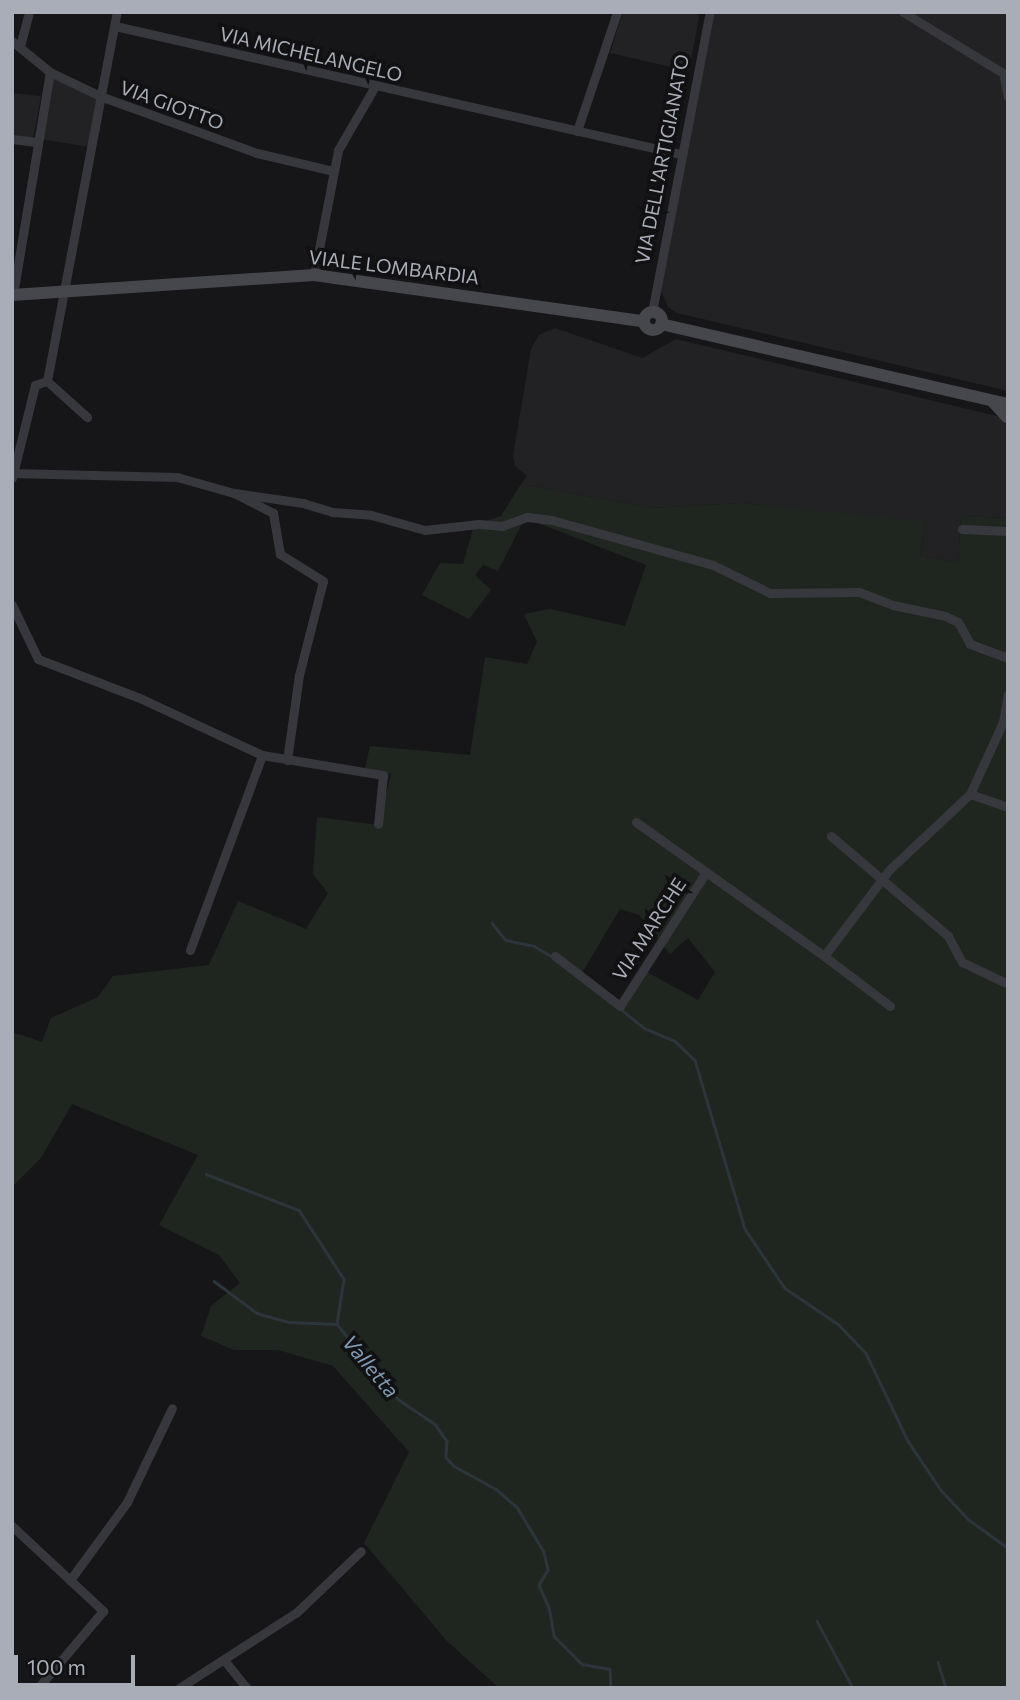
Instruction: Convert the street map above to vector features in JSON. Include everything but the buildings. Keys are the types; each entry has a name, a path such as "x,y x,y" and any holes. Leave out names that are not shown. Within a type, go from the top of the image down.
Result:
{"main road":[{"name":"VIALE LOMBARDIA","path":"13,295 314,275 648,317 650,330 662,324 989,398"},
{"path":"989,398 1008,404"},
{"path":"989,398 1008,417"},
{"path":"1008,411 1008,417"}],"street":[{"path":"16,43 29,12"},
{"path":"47,382 117,12"},
{"path":"577,131 617,12"},
{"name":"VIA DELL'ARTIGIANATO","path":"648,317 709,12"},
{"path":"903,12 1006,76 1008,97"},
{"name":"VIA MICHELANGELO","path":"115,26 374,88 680,155"},
{"name":"VIA GIOTTO","path":"16,43 50,72 100,96 244,149 334,171"},
{"path":"13,295 50,72"},
{"path":"314,275 338,150 374,88"},
{"path":"12,139 38,142"},
{"path":"47,382 87,418"},
{"path":"47,382 35,385 13,475 177,477 234,493 303,503 332,513 371,515 425,530 478,524 502,526 527,517 552,520 713,565 769,593 859,592 893,605 945,616 960,625 970,644 1008,658"},
{"path":"234,493 273,513 280,554 323,581 299,675 287,760"},
{"path":"962,529 1008,531"},
{"path":"12,605 38,659 142,699 262,755 383,775 378,824"},
{"path":"824,956 883,879 923,833 970,794 1003,722 1008,694"},
{"path":"190,950 262,755"},
{"path":"970,794 1008,807"},
{"name":"VIA MARCHE","path":"636,822 890,1006"},
{"path":"831,836 948,936 962,962 1008,984"},
{"name":"VIA MARCHE","path":"555,956 620,1006 706,872"},
{"path":"70,1580 127,1502 172,1408"},
{"path":"12,1525 103,1611 39,1687"},
{"path":"180,1688 296,1612 361,1551"},
{"path":"224,1660 247,1688"},
{"path":"39,1687 54,1688"}],"shaded area":[{"path":"623,12 700,12 689,71 610,53"},
{"path":"715,12 1008,12 1008,391 677,313 668,307 660,289"},
{"path":"52,75 97,98 89,147 41,139"},
{"path":"12,93 41,96 33,139 12,136"},
{"path":"555,328 642,358 676,339 1001,417 1008,428 1008,518 961,516 958,563 920,555 925,522 741,503 652,508 521,484 527,476 515,466 513,455 531,349 539,335"},
{"path":"521,484 652,508 741,503 925,521 920,555 958,563 961,516 1008,518 1008,1688 499,1688 447,1641 364,1543 409,1452 333,1366 278,1350 234,1350 201,1336 211,1306 240,1283 219,1255 159,1225 198,1155 72,1104 41,1158 12,1187 12,1032 42,1042 51,1018 98,997 113,976 209,965 238,901 306,929 328,893 313,874 317,817 379,825 391,774 365,768 370,746 470,755 485,657 527,664 537,642 524,614 550,609 625,626 646,565 525,518 498,571 483,565 475,575 491,590 469,619 422,595 440,563 463,564 474,525 501,516","holes":["620,909 639,915 670,954 688,938 715,972 698,1000 647,972 618,1002 582,973"]}],"waterway":[{"path":"492,923 506,940 534,946 553,957"},
{"path":"622,1010 644,1028 675,1041 695,1060 745,1229 785,1288 838,1324 866,1353 908,1441 941,1490 968,1519 1008,1548"},
{"path":"206,1174 299,1210 344,1279 337,1324"},
{"name":"Valletta","path":"214,1281 257,1313 289,1322 337,1324 398,1399 435,1424 447,1441 446,1457 454,1466 496,1489 517,1507 544,1552 548,1570 539,1585 549,1607 554,1636 582,1664 610,1669 611,1688"},
{"path":"817,1621 853,1688"},
{"path":"938,1662 946,1688"}]}
